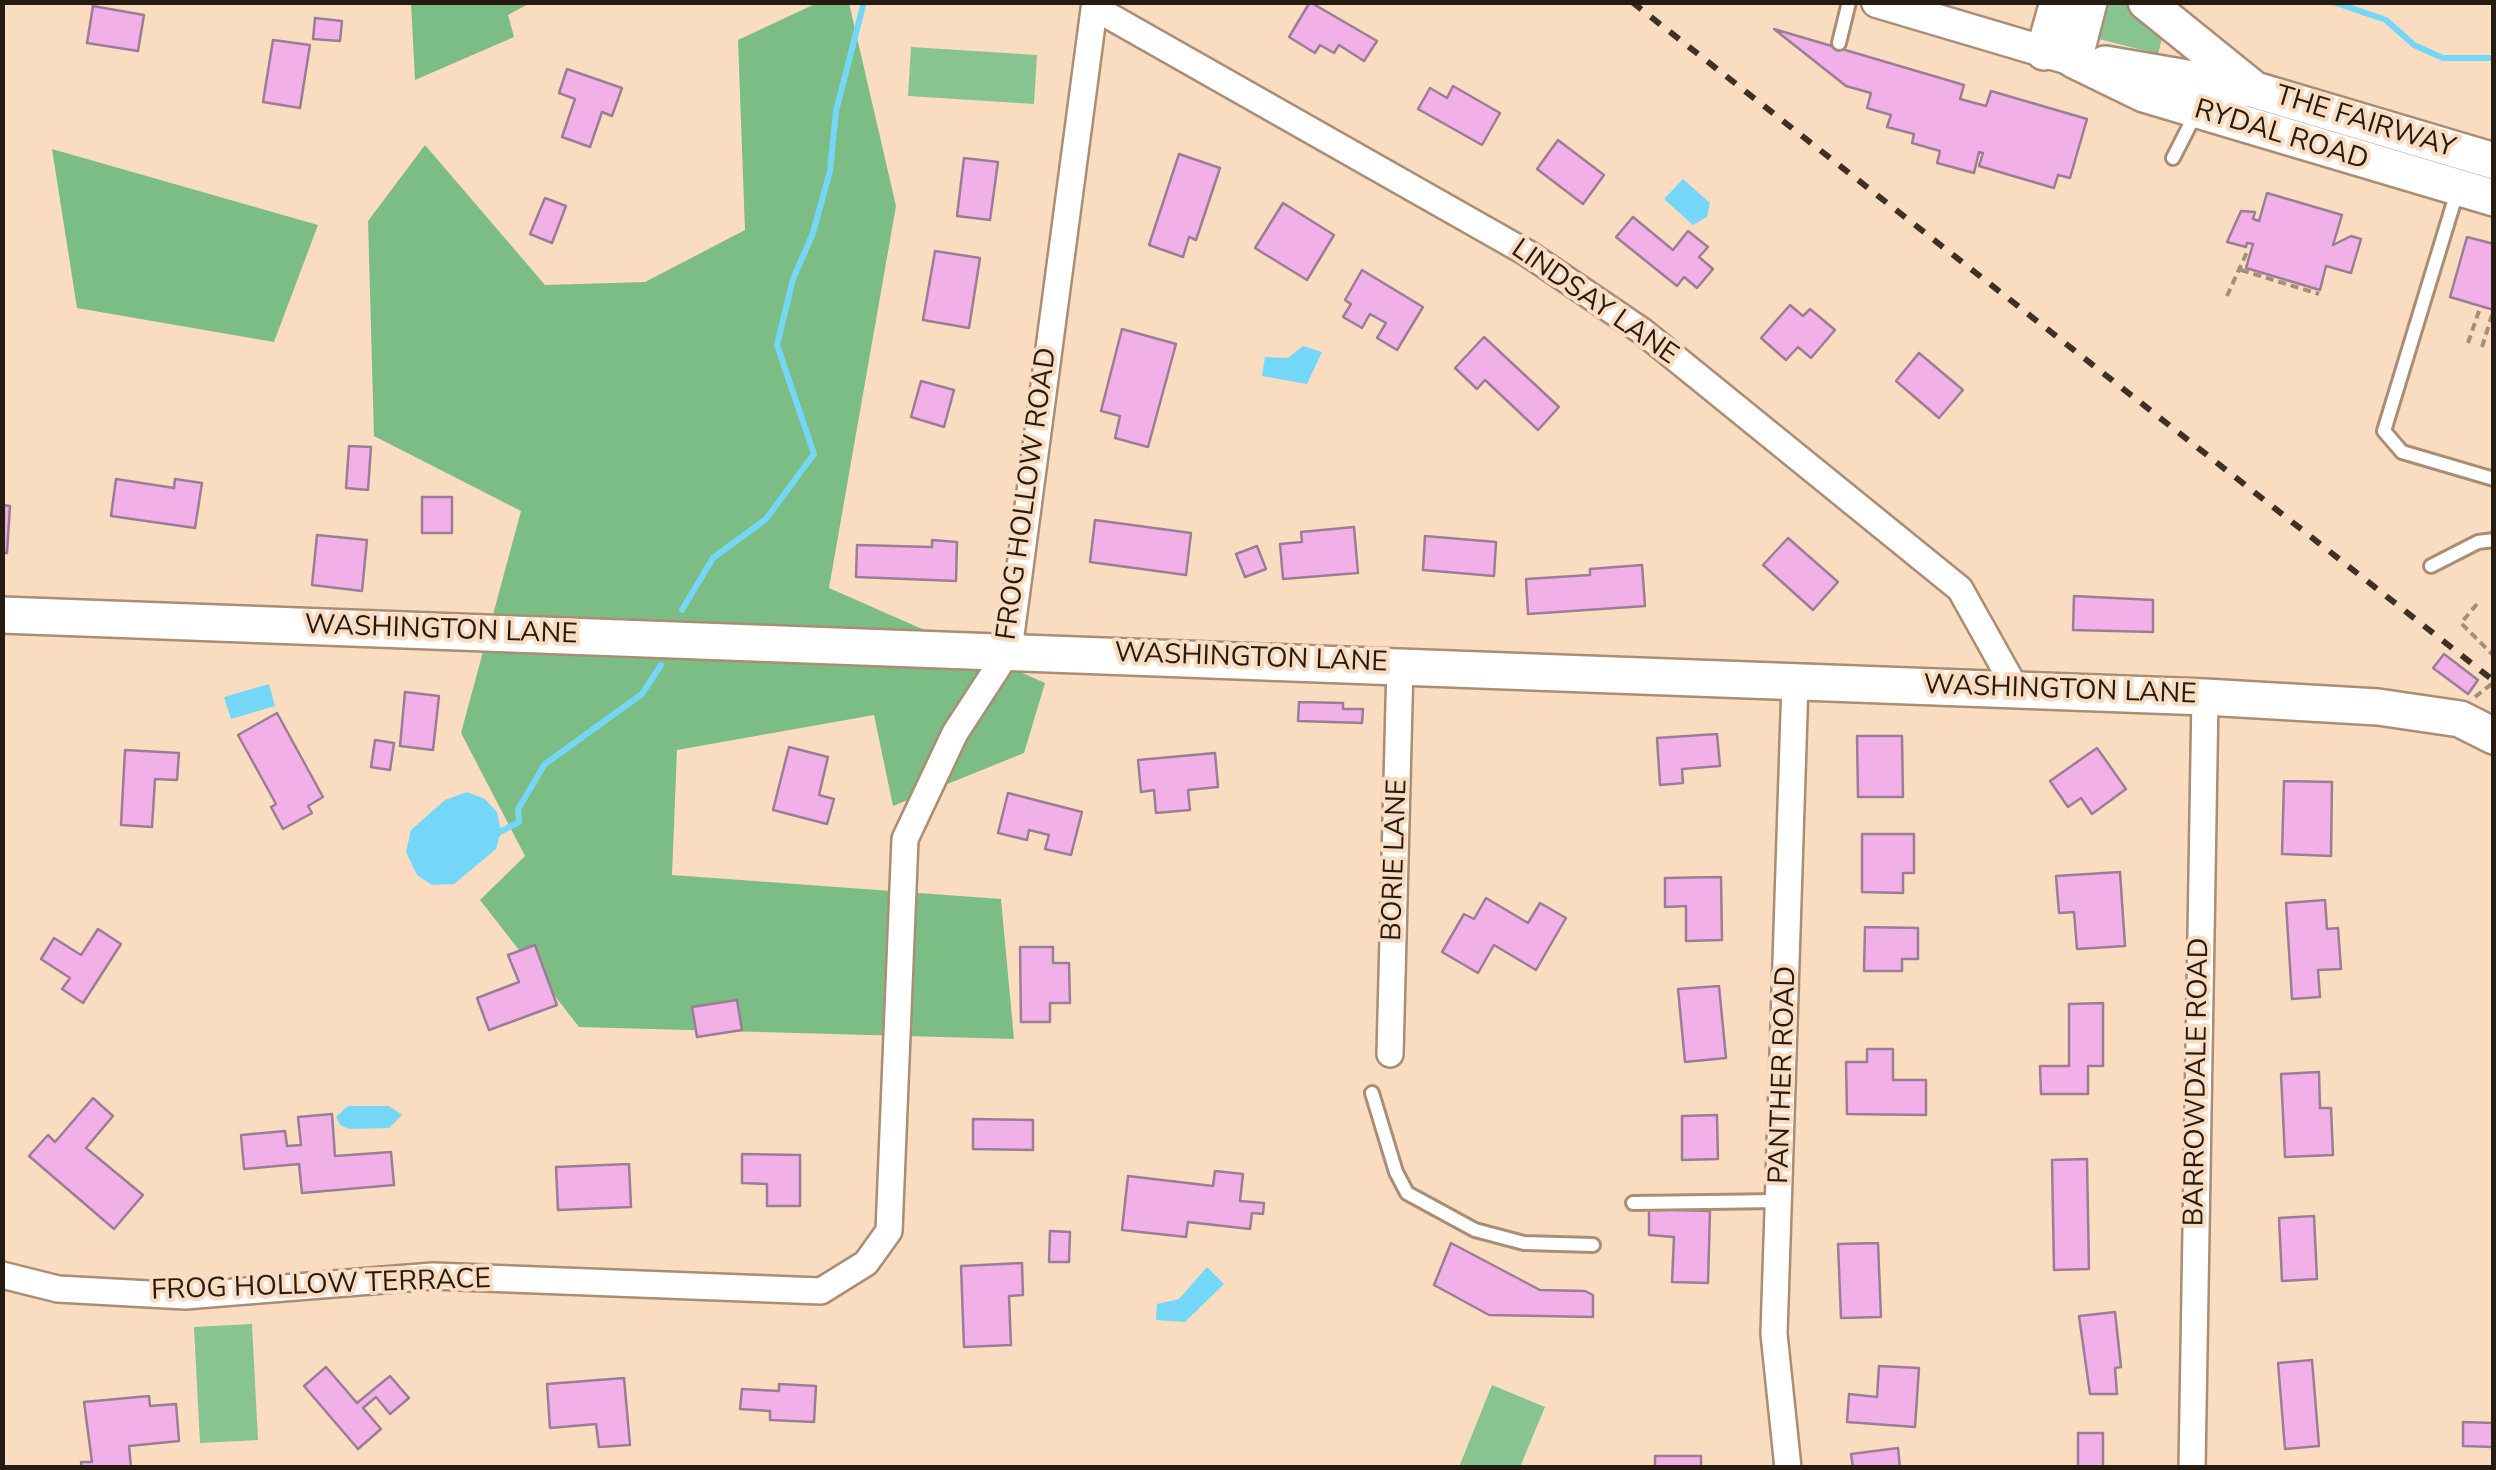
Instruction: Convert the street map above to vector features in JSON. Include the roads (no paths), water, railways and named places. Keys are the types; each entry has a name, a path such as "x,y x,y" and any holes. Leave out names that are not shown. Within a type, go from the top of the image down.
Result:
{"main road":[{"path":"2058,2 2059,56"},
{"path":"2059,56 2089,2"},
{"name":"THE FAIRWAY","path":"2146,2 2255,90 2494,161"},
{"name":"RYDAL ROAD","path":"2059,56 2144,94 2202,95 2255,90"},
{"name":"RYDAL ROAD","path":"2202,95 2494,198"},
{"name":"WASHINGTON LANE","path":"2,614 2205,697 2378,707 2460,718 2494,736"}],"street":[{"name":"RYDAL ROAD","path":"1877,2 2059,56"},
{"name":"FROG HOLLOW ROAD","path":"822,1291 866,1263 889,1231 905,840 955,733 1009,650 1095,6"},
{"name":"LINDSAY LANE","path":"1095,6 1527,253 1642,331 1960,589 2016,689"},
{"name":"BORIE LANE","path":"1390,1054 1400,665"},
{"name":"PANTHER ROAD","path":"1788,1468 1774,1334 1795,682"},
{"name":"BARROWDALE ROAD","path":"2192,1468 2205,697"},
{"name":"FROG HOLLOW TERRACE","path":"2,1274 58,1289 185,1296 434,1276 822,1291"}],"lane":[{"path":"1839,43 1849,2"},
{"path":"2173,158 2202,95"},
{"path":"2458,188 2384,430 2402,452 2494,478"},
{"path":"2431,566 2478,542 2494,540"},
{"path":"1372,1093 1396,1172 1407,1192 1475,1230 1524,1243 1592,1245"},
{"path":"1633,1203 1780,1200"}],"water":[{"path":"1683,179 1710,203 1707,217 1693,225 1664,199"},
{"path":"1303,346 1322,352 1307,384 1262,376 1265,357 1288,358"},
{"path":"269,684 275,706 231,719 224,697"},
{"path":"467,792 485,799 497,812 501,831 496,849 454,884 432,885 417,875 406,852 411,830 445,800"},
{"path":"348,1106 389,1106 402,1115 389,1128 349,1129 340,1125 336,1117"},
{"path":"1207,1267 1224,1284 1185,1322 1156,1320 1157,1304 1179,1299"}],"waterway":[{"path":"682,610 713,558 766,519 814,454 777,345 793,279 813,233 830,171 836,111 864,2"},
{"path":"2333,2 2386,20 2414,45 2443,58 2494,58"},
{"path":"494,835 519,822 518,809 545,764 642,694 661,665"}],"railway":[{"path":"1632,2 2494,681"}]}
